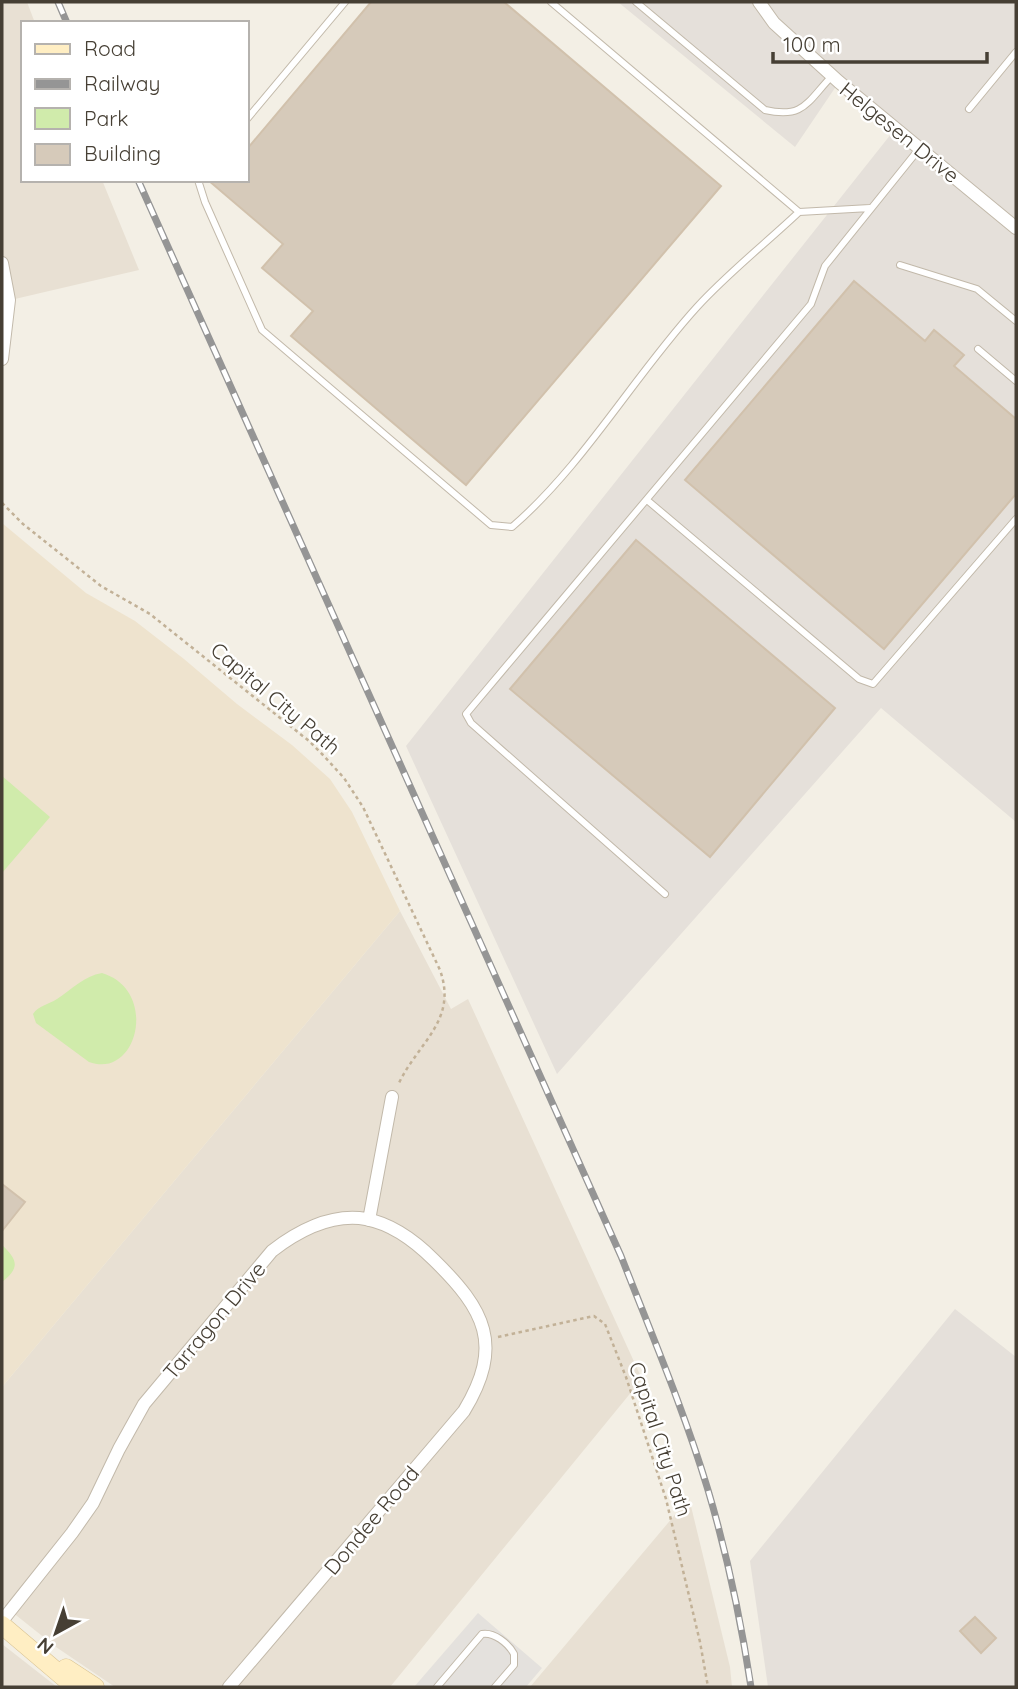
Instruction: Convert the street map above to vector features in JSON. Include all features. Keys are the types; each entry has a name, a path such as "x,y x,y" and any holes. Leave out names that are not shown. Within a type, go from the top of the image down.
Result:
{"main road":[{"path":"2,1623 75,1687"},
{"path":"32,1650 95,1687"}],"street":[{"name":"Helgesen Drive","path":"759,2 774,23 832,76 1016,228"},
{"path":"2,263 9,300 2,359"},
{"path":"369,1220 393,1097"},
{"name":"Tarragon Drive","path":"2,1623 93,1503 144,1404 272,1251 295,1233 314,1226 352,1219 383,1224 414,1243 463,1288 480,1315 485,1340"},
{"name":"Dondee Road","path":"229,1687 464,1410 478,1387 484,1363 485,1340"}],"lane":[{"path":"248,118 345,2"},
{"path":"551,2 799,212"},
{"path":"636,2 765,110 785,115 800,110 832,76"},
{"path":"969,109 1016,52"},
{"path":"665,894 471,723 466,714 811,304 825,266 920,148"},
{"path":"199,182 262,330 491,525 512,527 527,514 582,451 698,307 799,212 870,208"},
{"path":"900,265 977,289 1016,321"},
{"path":"978,349 1016,381"},
{"path":"647,500 859,679 873,684 1016,519"},
{"path":"437,1687 482,1634 492,1633 514,1654 514,1665 495,1687"}],"path":[{"name":"Capital City Path","path":"2,503 23,524 101,586 150,614 309,741 344,778 354,793 372,824 435,957 447,993 446,1004 438,1024 404,1072 393,1097"},
{"name":"Capital City Path","path":"485,1340 594,1316 605,1324 666,1499 708,1687"}],"shaded area":[{"path":"2,2 27,2 34,21 21,21 21,182 103,182 139,270 2,302"},
{"path":"618,2 1016,2 1016,822 881,708 557,1074 406,746 895,129 839,82 795,147"},
{"path":"2,523 86,593 135,621 184,659 237,704 292,745 330,779 352,812 400,911 2,1387"},
{"path":"400,911 451,1009 468,999 642,1379 390,1687 115,1687 56,1647 2,1604 2,1387"},
{"path":"955,1309 1016,1357 1016,1687 768,1687 750,1561"},
{"path":"689,1498 730,1667 732,1687 530,1687"},
{"path":"478,1613 542,1668 526,1687 414,1687"},
{"path":"2,1644 11,1651 57,1687 2,1687"}],"green space":[{"path":"2,776 50,817 2,873"},
{"path":"102,973 120,982 131,997 136,1013 135,1031 130,1046 120,1058 106,1064 89,1062 36,1023 33,1014 84,980"},
{"path":"2,1245 15,1264 12,1272 2,1282"}],"building":[{"path":"371,2 504,2 721,186 466,485 291,336 313,311 262,268 283,244 210,182 248,182 248,148"},
{"path":"854,281 925,341 934,330 964,355 954,366 1016,419 1016,494 884,649 685,480"},
{"path":"636,540 835,708 710,857 510,689"},
{"path":"2,1184 25,1202 2,1231"},
{"path":"975,1617 996,1638 981,1653 960,1631"}],"railway":[{"path":"58,2 66,21"},
{"path":"139,182 621,1256 699,1460 733,1588 751,1687"}]}
